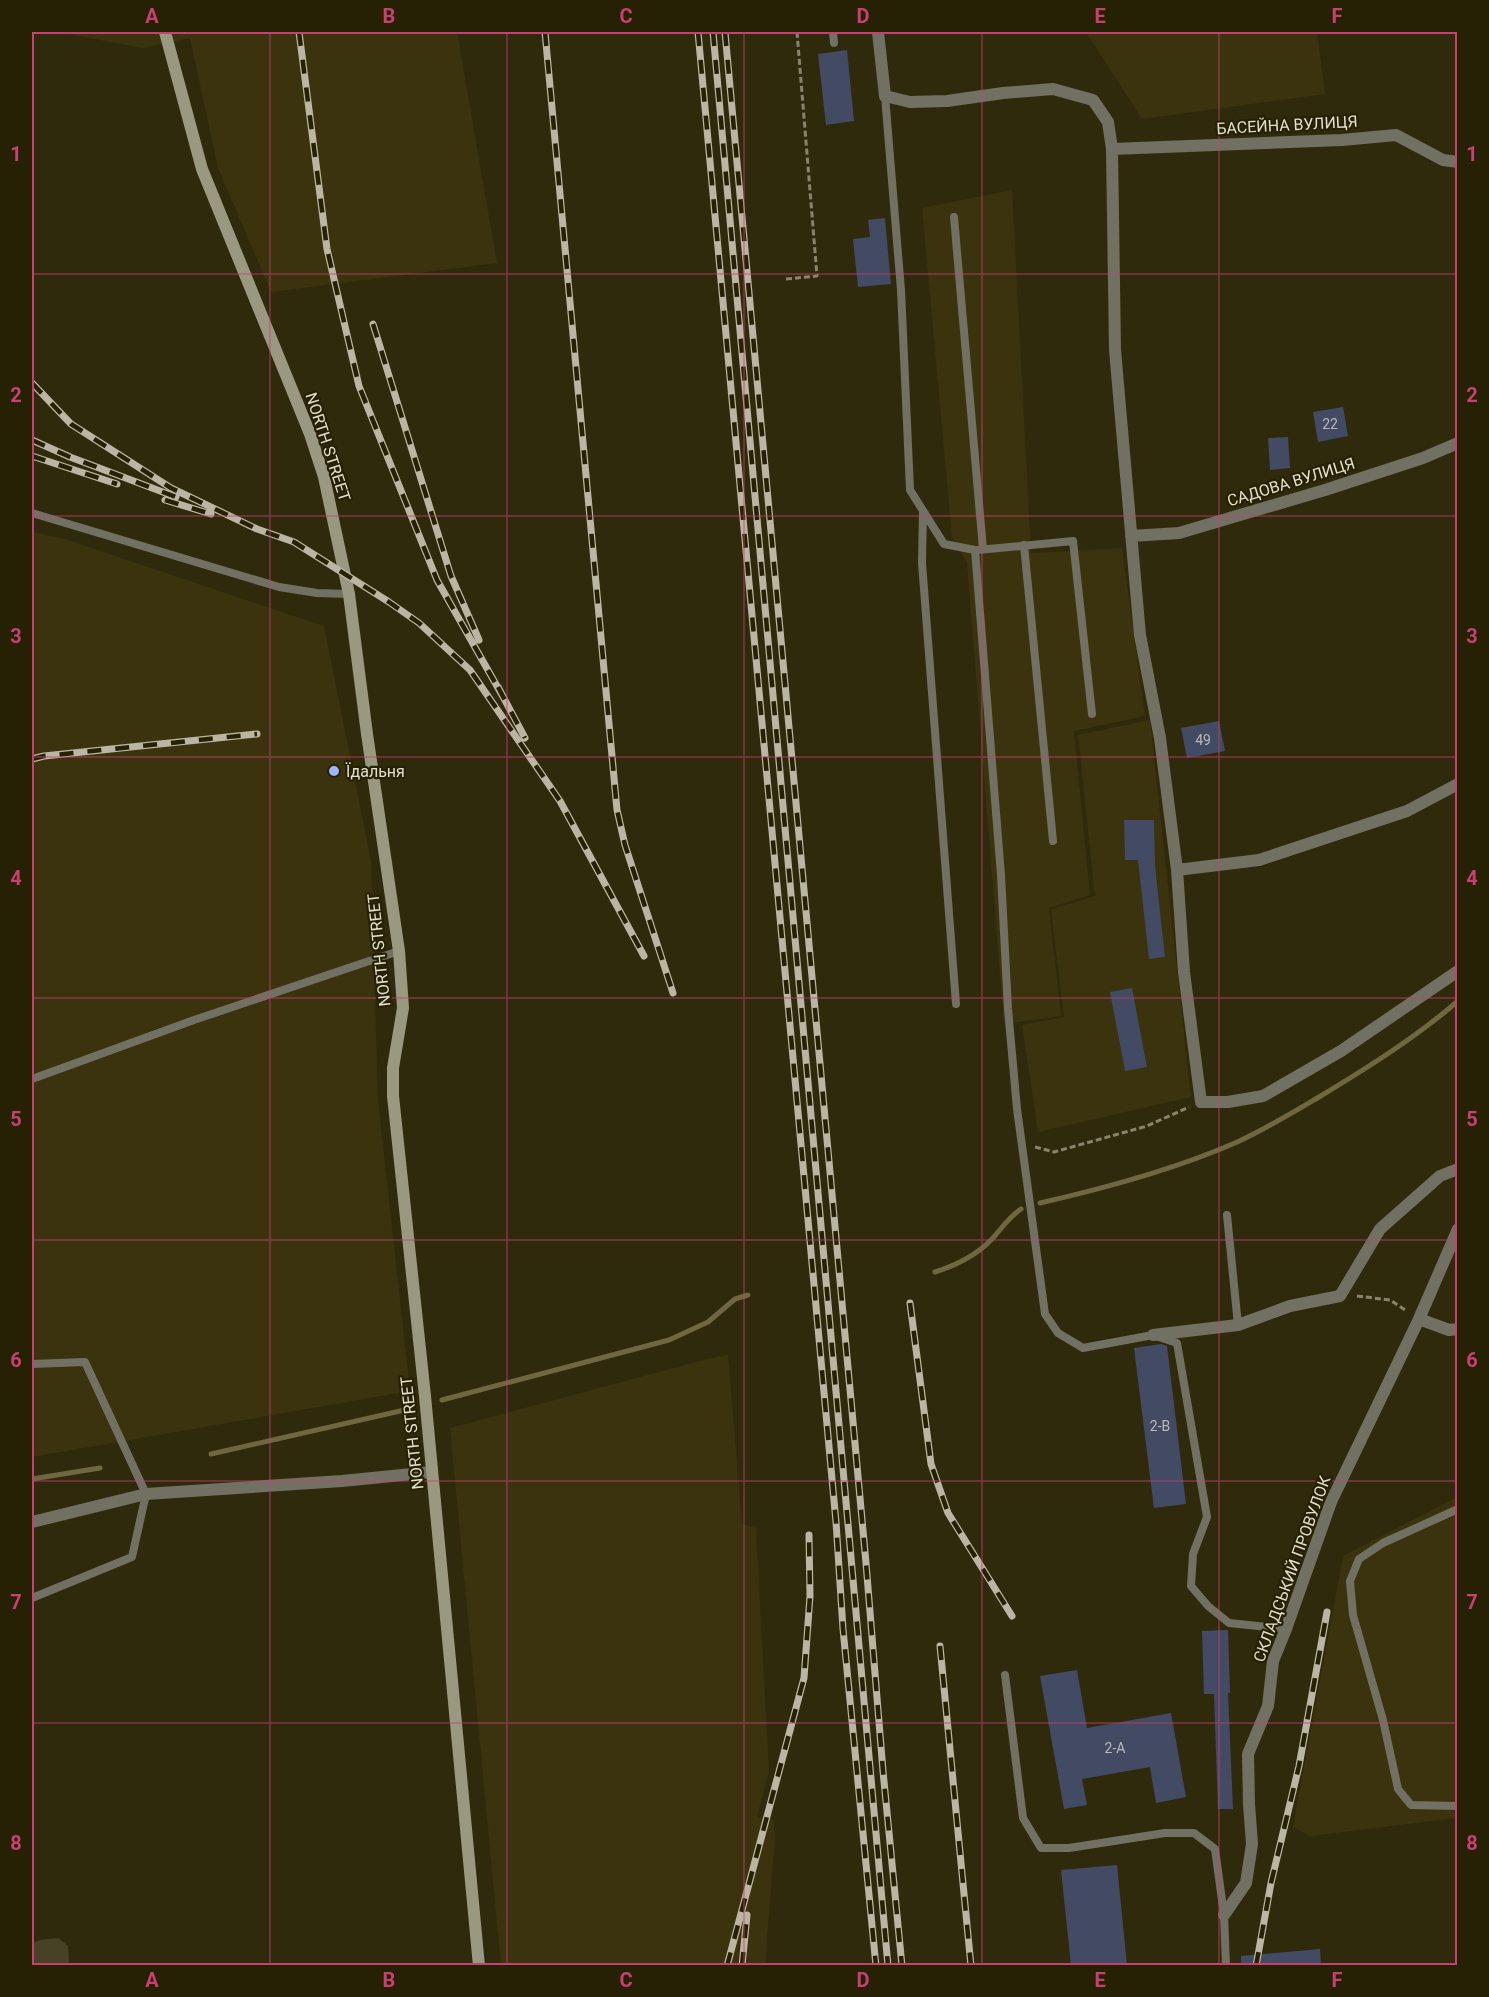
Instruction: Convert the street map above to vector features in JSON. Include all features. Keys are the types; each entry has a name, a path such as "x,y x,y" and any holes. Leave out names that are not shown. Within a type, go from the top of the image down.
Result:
{"street":[{"name":"NORTH STREET","path":"165,32 202,169 310,434 324,477 349,594 399,951 403,1008 393,1068 393,1096 479,1965"},
{"path":"878,32 885,96 910,102 947,101 1003,93 1053,90 1093,100 1108,122 1112,149 1115,350 1140,635 1160,738 1177,870 1184,972 1201,1102 1228,1102 1263,1096 1341,1051 1458,971"},
{"name":"БАСЕЙНА ВУЛИЦЯ","path":"1112,149 1342,140 1396,135 1443,160 1458,162"},
{"name":"САДОВА ВУЛИЦЯ","path":"1131,536 1179,533 1325,490 1423,458 1458,443"},
{"path":"1177,870 1259,860 1407,811 1458,784"},
{"path":"1153,1335 1238,1325 1290,1306 1340,1296 1380,1230 1440,1176 1458,1169"},
{"name":"СКЛАДСЬКИЙ ПРОВУЛОК","path":"1224,1915 1246,1883 1252,1844 1248,1754 1268,1706 1273,1661 1330,1502 1419,1319 1458,1229"},
{"path":"1419,1319 1449,1330 1458,1329"},
{"path":"32,1522 146,1494 342,1481 432,1472"}],"lane":[{"path":"833,32 834,43"},
{"path":"885,96 901,290 910,490 944,544 979,549 1073,541 1092,714"},
{"path":"954,217 979,549 1008,1009 1022,1143 1045,1314 1058,1333 1083,1348 1153,1335 1178,1343 1207,1517 1193,1554 1191,1586 1208,1606 1229,1623 1286,1629"},
{"path":"923,510 922,563 956,1004"},
{"path":"32,513 279,587 316,593 349,594"},
{"path":"1024,545 1053,841"},
{"path":"32,1079 194,1020 399,951"},
{"path":"1227,1215 1238,1325"},
{"path":"32,1364 85,1362 146,1494 132,1557 32,1598"},
{"path":"1458,1509 1383,1543 1359,1559 1350,1581 1353,1615 1383,1720 1398,1789 1411,1805 1458,1806"},
{"path":"1005,1675 1023,1818 1041,1848 1069,1848 1165,1833 1194,1833 1215,1849 1224,1915 1226,1965"}],"path":[{"path":"786,279 817,276 798,32"},
{"path":"1022,1143 1054,1152 1147,1126 1201,1102"},
{"path":"1340,1296 1368,1296 1390,1300 1419,1319"}],"shaded area":[{"path":"57,32 457,32 497,263 271,292 218,168 190,38 143,48"},
{"path":"1086,32 1317,32 1325,94 1142,119"},
{"path":"1012,190 1031,553 1122,548 1145,716 1074,731 1090,895 1049,908 1061,1016 1004,1024 967,563 952,537 922,208"},
{"path":"32,532 65,539 324,626 371,861 378,1100 410,1391 32,1457"},
{"path":"1150,720 1191,1097 1038,1132 1022,1025 1064,1017 1051,909 1095,896 1078,735"},
{"path":"728,1355 742,1524 756,1528 769,1771 757,1817 773,1819 775,1835 765,1965 501,1965 450,1428"},
{"path":"1457,1497 1457,1818 1310,1836 1293,1827 1343,1556"},
{"path":"58,1938 68,1946 69,1962 65,1965 32,1965 32,1943"}],"building":[{"path":"847,50 854,121 826,125 818,54"},
{"path":"885,218 891,284 858,287 853,239 870,237 868,220"},
{"path":"1343,407 1348,436 1318,442 1313,412"},
{"path":"1288,437 1290,468 1270,470 1268,438"},
{"path":"1219,721 1225,751 1187,758 1181,728"},
{"path":"1124,820 1154,820 1155,866 1165,957 1149,959 1138,860 1125,860"},
{"path":"1132,988 1147,1067 1125,1071 1110,992"},
{"path":"1161,1344 1167,1346 1186,1504 1154,1508 1134,1348"},
{"path":"1228,1630 1233,1809 1218,1809 1214,1694 1204,1694 1202,1631"},
{"path":"1077,1670 1087,1728 1171,1713 1186,1797 1156,1803 1150,1767 1082,1779 1087,1805 1064,1809 1040,1676"},
{"path":"1117,1865 1127,1965 1071,1965 1061,1870"},
{"path":"1320,1949 1321,1965 1241,1965 1241,1956"}],"waterway":[{"path":"1040,1203 1163,1170 1246,1138 1373,1064 1425,1028 1458,1001"},
{"path":"935,1272 973,1255 1021,1209"},
{"path":"442,1400 669,1340 708,1322 735,1299 748,1295"},
{"path":"211,1454 409,1409"},
{"path":"32,1479 100,1468"}],"railway":[{"path":"299,32 327,249 359,386 437,580 502,695"},
{"path":"545,32 617,810 625,845 673,993"},
{"path":"698,32 836,1522 843,1629 876,1966"},
{"path":"713,32 888,1966"},
{"path":"725,32 902,1966"},
{"path":"373,324 451,576 479,640"},
{"path":"32,383 71,424 171,488 257,529 294,542 419,623 470,670 560,801 644,956"},
{"path":"32,440 70,457 176,497"},
{"path":"32,456 117,484"},
{"path":"165,500 211,514"},
{"path":"498,687 525,738"},
{"path":"32,759 257,734"},
{"path":"910,1303 931,1464 948,1513 1012,1616"},
{"path":"727,1966 804,1678 810,1596 809,1535"},
{"path":"1256,1966 1271,1883 1299,1766 1327,1612"},
{"path":"940,1646 971,1966"},
{"path":"742,1966 747,1915"}],"place":[{"name":"Їдальня","path":"334,771"}]}
